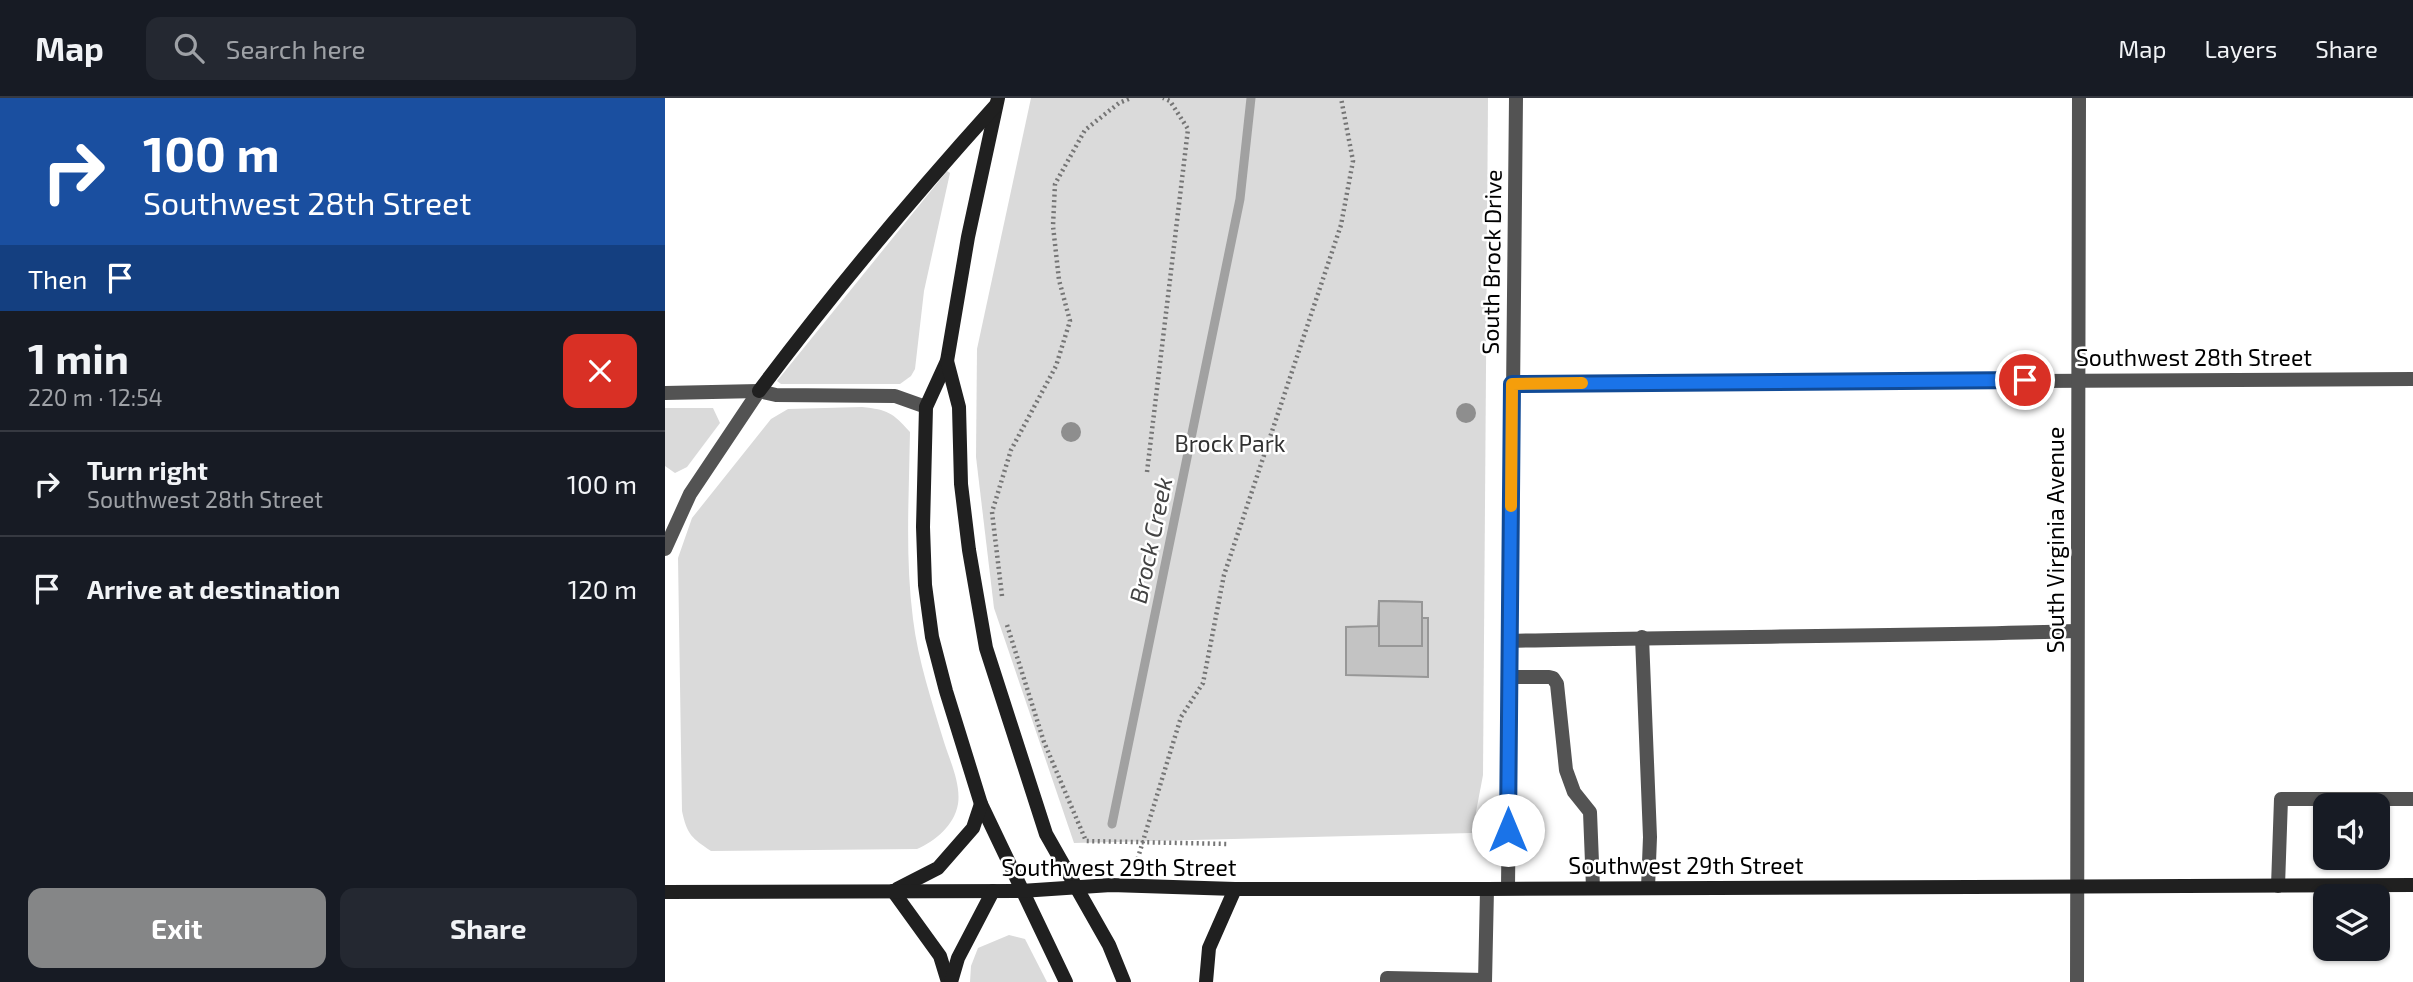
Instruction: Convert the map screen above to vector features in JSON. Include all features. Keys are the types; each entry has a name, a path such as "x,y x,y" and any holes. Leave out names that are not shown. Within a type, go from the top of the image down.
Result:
{"main road":[{"path":"997,101 968,237 947,361 926,407 923,527 925,585 932,637 981,804 1066,982"},
{"path":"759,391 816,316 997,101"},
{"path":"947,361 959,407 961,484 986,648 1046,834 1109,945 1124,982"},
{"path":"950,982 940,956 893,891 939,868 973,828 981,804"},
{"name":"Southwest 29th Street","path":"665,892 1021,891 1111,885 1235,889 1487,889 2413,885"},
{"path":"1206,982 1209,948 1235,889"},
{"path":"950,982 958,958 993,891"}],"street":[{"name":"South Brock Drive","path":"1507,888 1516,98"},
{"name":"South Virginia Avenue","path":"2077,982 2079,98"},
{"name":"Southwest 28th Street","path":"1512,384 2413,379"},
{"path":"665,550 689,494 759,391"},
{"path":"665,393 759,391 776,395 895,396 926,407"},
{"path":"1509,641 1642,637 1805,638 2077,631"},
{"path":"1642,637 1650,838 1648,888"},
{"path":"1509,677 1549,677 1557,684 1566,770 1574,792 1590,812 1593,888"},
{"path":"2277,886 2281,799 2413,799"},
{"path":"1387,982 1387,978 1485,981 1487,889"}],"path":[{"path":"1003,603 992,512 1011,450 1056,366 1070,321 1059,280 1053,226 1055,184 1085,130 1119,103 1131,98"},
{"path":"1147,472 1188,129 1170,101 1163,98"},
{"path":"1136,864 1181,718 1203,683 1224,575 1341,225 1353,161 1341,98"},
{"path":"1004,617 1044,742 1086,841 1229,844"}],"green space":[{"name":"Brock Park","path":"1031,98 1488,98 1483,775 1472,833 1074,843 994,608 976,457 977,349"},
{"path":"947,171 950,173 924,291 915,369 911,376 900,384 781,384 777,381"},
{"path":"862,407 889,413 910,432 908,549 913,619 926,681 956,781 959,796 956,812 943,832 917,849 711,851 691,835 682,811 678,558 692,518 771,419 788,409"},
{"path":"665,408 713,408 720,423 687,467 675,473 665,466"},
{"path":"1009,935 1025,939 1047,982 970,982 971,966 978,948"}],"building":[{"path":"1379,601 1422,602 1422,618 1428,618 1428,677 1346,675 1346,627 1378,626"},
{"path":"1379,601 1422,602 1422,646 1379,646"}],"waterway":[{"name":"Brock Creek","path":"1112,824 1240,199 1251,98"}],"slow traffic":[{"path":"1511,506 1512,384 1582,383"}],"route":[{"path":"1508,830 1512,384 2025,380"}]}
